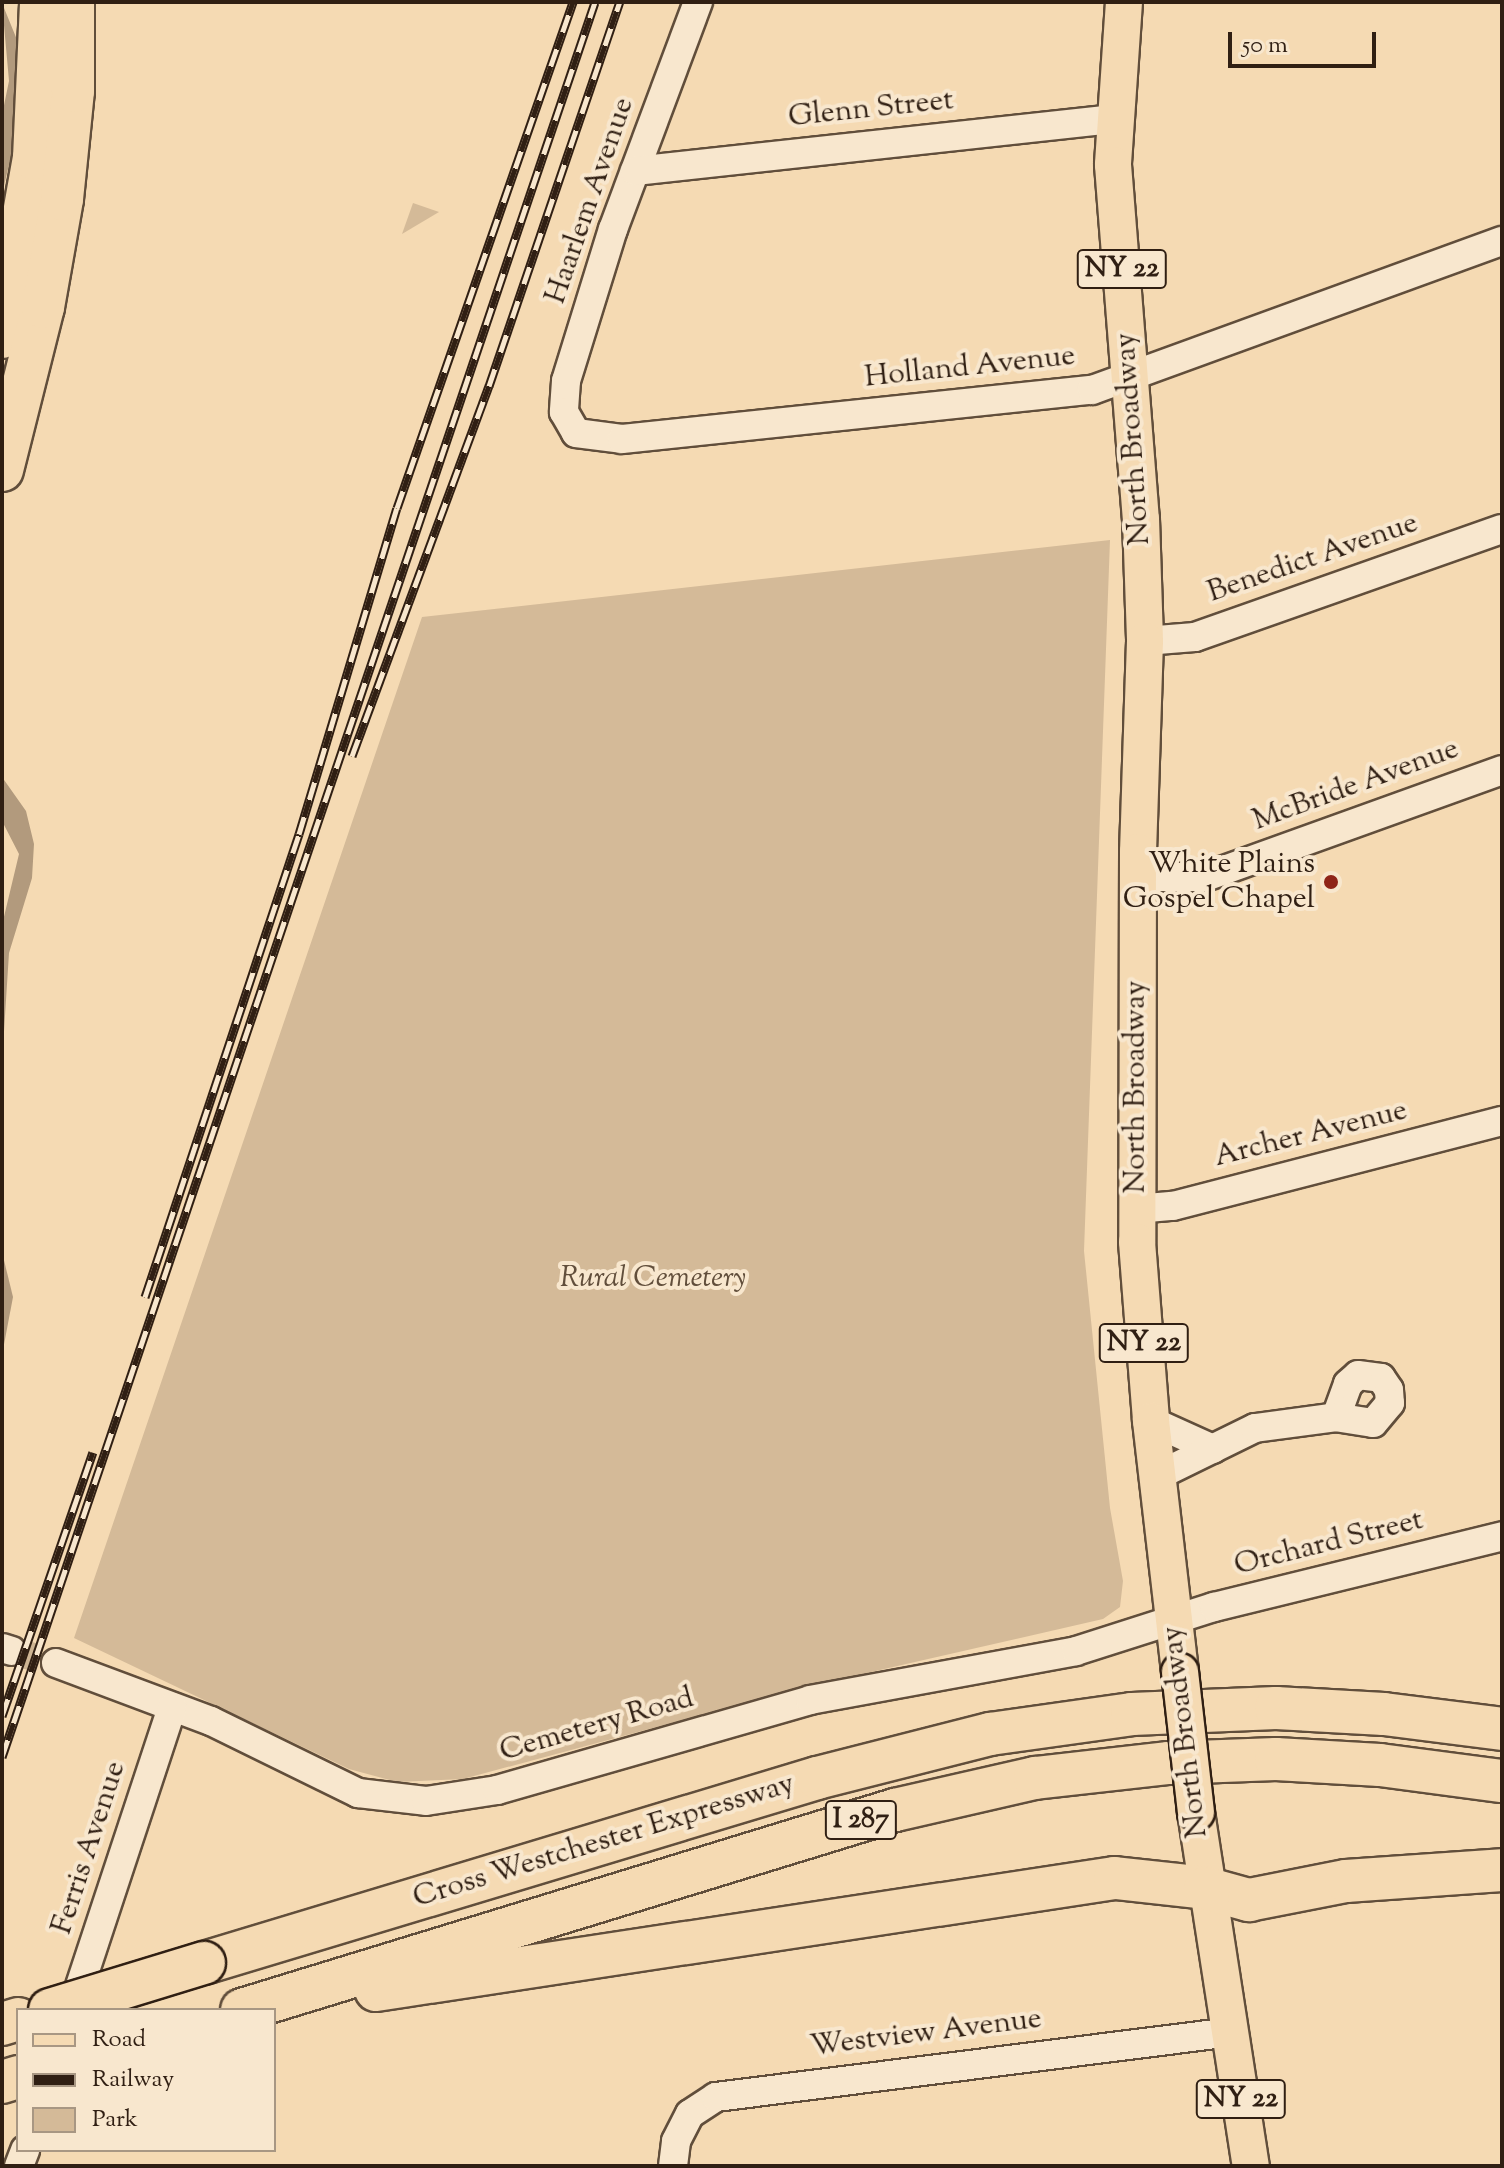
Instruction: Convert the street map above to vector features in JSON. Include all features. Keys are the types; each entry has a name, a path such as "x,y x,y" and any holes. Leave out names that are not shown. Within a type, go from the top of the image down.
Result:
{"highway":[{"path":"2,337 34,158 41,2"},
{"path":"2,470 43,307 62,199 73,91 73,2"},
{"name":"Cross Westchester Expressway","path":"57,2008 844,1770 1002,1732 1132,1714 1276,1708 1384,1714 1502,1729"},
{"name":"Cross Westchester Expressway","path":"249,2008 895,1810 1035,1778 1136,1765 1276,1759 1403,1767 1502,1781"},
{"path":"276,2009 1115,1878 1205,1888 1249,1900 1346,1881 1502,1870"}],"main road":[{"name":"North Broadway","path":"1124,2 1113,165 1131,373 1145,641 1138,877 1136,1209 1151,1421 1205,1888 1251,2166"}],"street":[{"name":"Haarlem Avenue","path":"568,425 564,412 566,381 635,171 698,2"},
{"name":"Glenn Street","path":"635,171 1114,119"},
{"name":"Holland Avenue","path":"568,425 595,439 622,439 1092,390 1131,373 1502,241"},
{"name":"Benedict Avenue","path":"1145,641 1195,637 1502,529"},
{"name":"McBride Avenue","path":"1138,877 1205,877 1502,770"},
{"name":"Archer Avenue","path":"1136,1209 1173,1206 1502,1121"},
{"path":"1157,1476 1255,1428 1336,1417"},
{"path":"1151,1421 1213,1449"},
{"name":"Orchard Street","path":"1173,1620 1502,1536"},
{"name":"Cemetery Road","path":"56,1663 172,1707 358,1793 426,1801 497,1790 810,1700 1076,1651 1173,1620"},
{"name":"Ferris Avenue","path":"73,2008 172,1707"},
{"name":"Westview Avenue","path":"673,2166 676,2141 690,2114 716,2097 1231,2032"}],"green space":[{"path":"413,203 439,212 402,234"},
{"name":"Rural Cemetery","path":"1110,540 1084,1251 1110,1508 1123,1581 1120,1607 1103,1619 801,1688 463,1779 397,1782 349,1769 74,1638 422,617"}],"shaded area":[{"path":"2,3 22,52 19,123 2,194 2,115 9,81"},
{"path":"2,777 26,811 34,844 32,878 9,953 2,1063 2,925 19,854 2,821"},
{"path":"2,1252 13,1297 2,1355"}],"tunnel":[{"path":"12,1651 56,1663"}],"railway":[{"path":"145,1297 299,834 397,508 573,2"},
{"path":"2,1757 595,2"},
{"path":"352,756 489,386 620,2"},
{"path":"2,1716 93,1452"}],"place":[{"name":"White Plains Gospel Chapel","path":"1331,882"}]}
